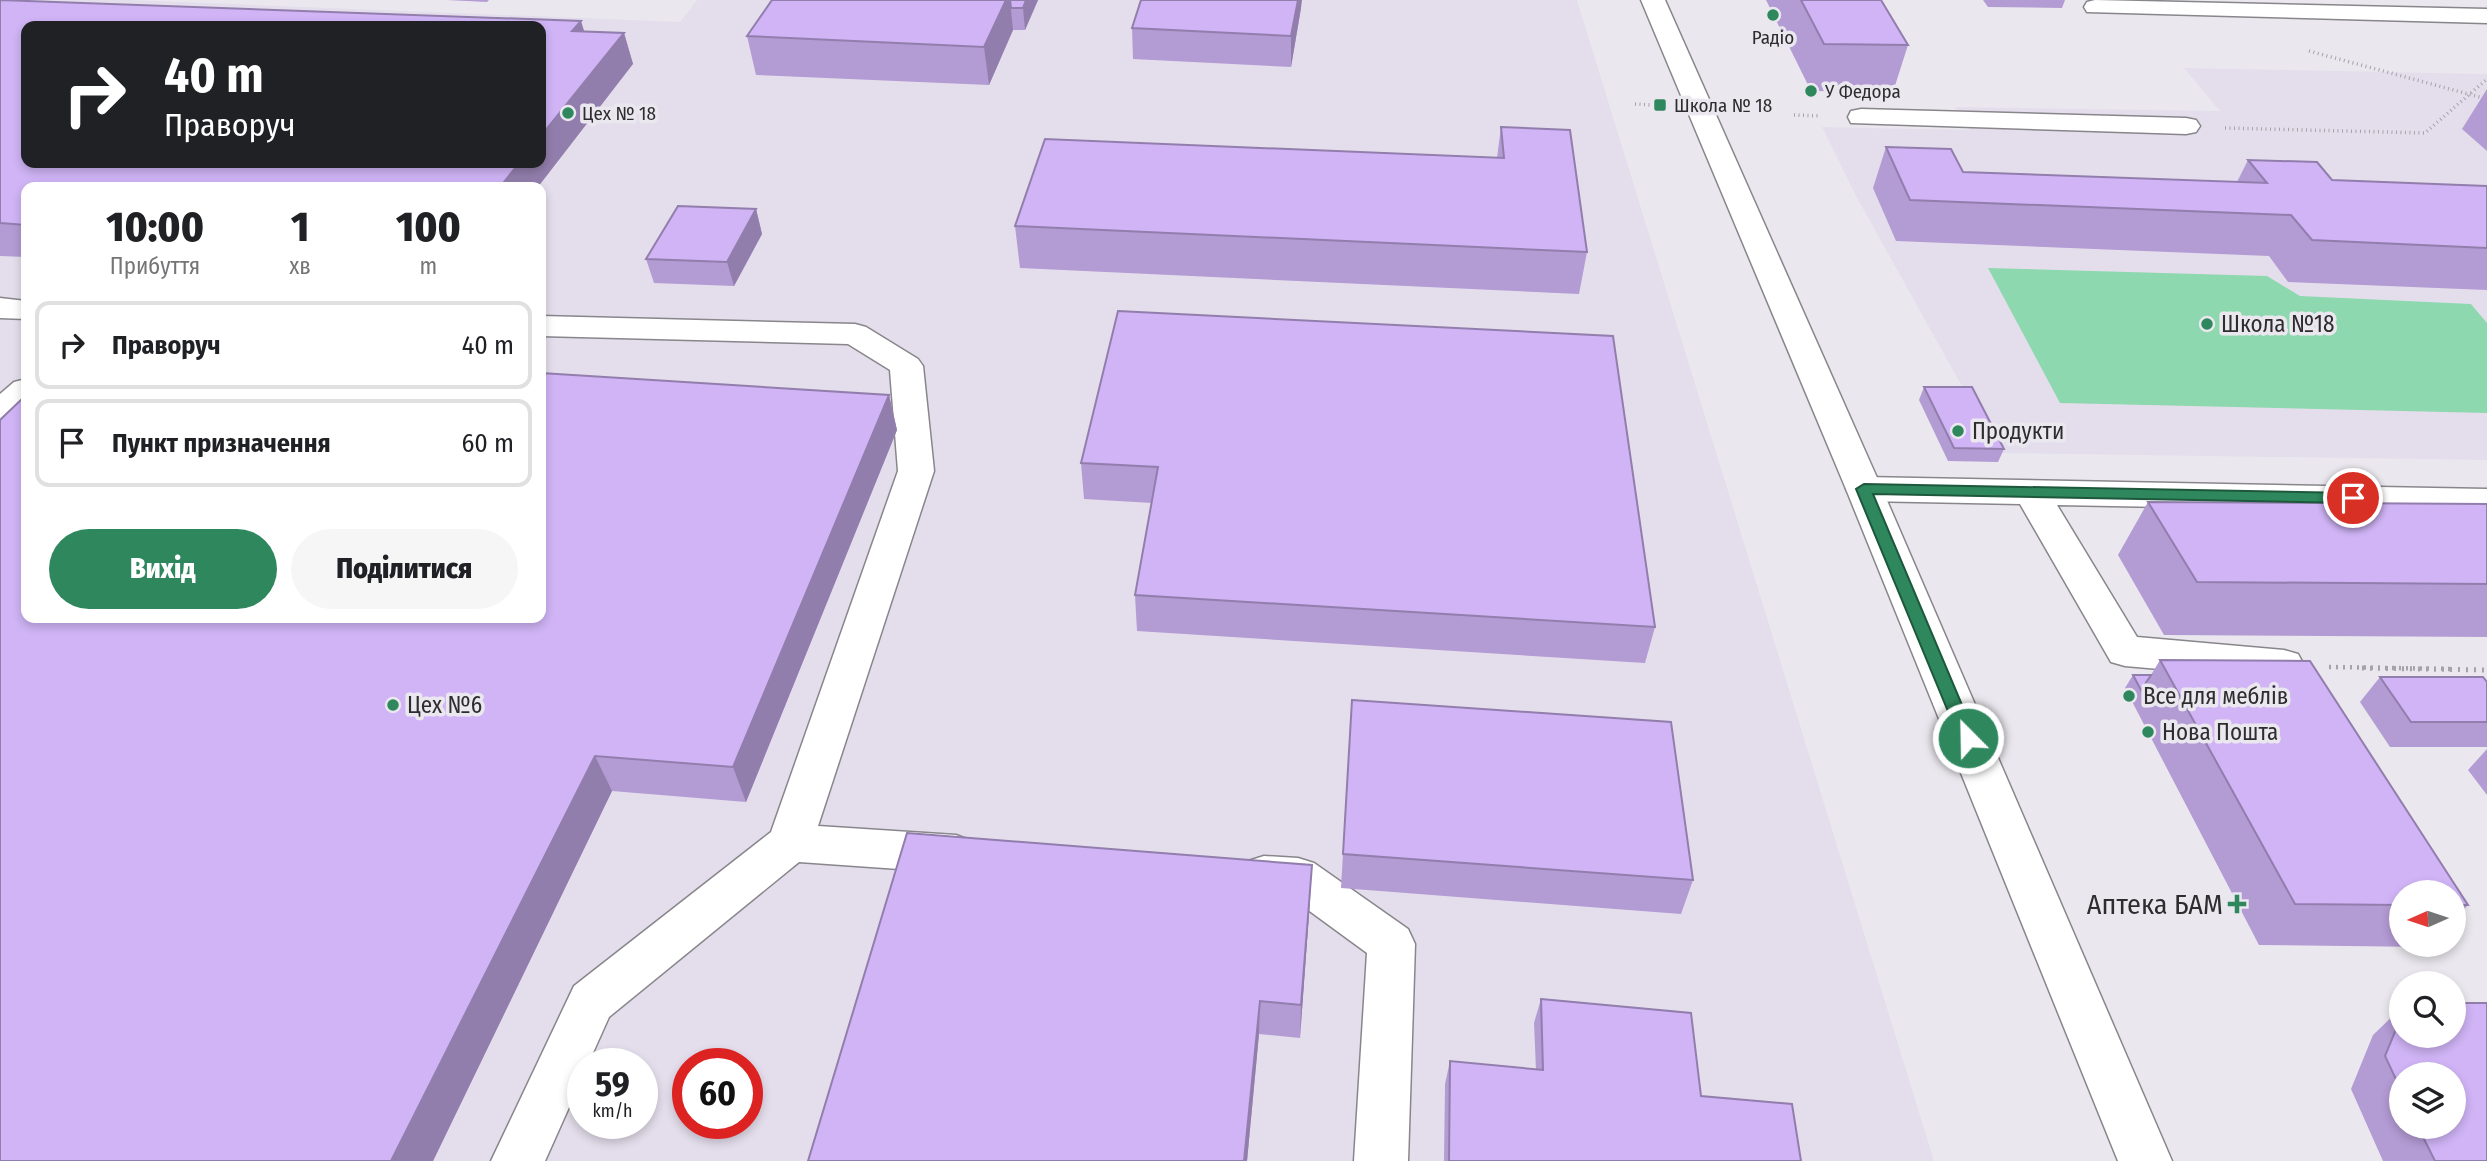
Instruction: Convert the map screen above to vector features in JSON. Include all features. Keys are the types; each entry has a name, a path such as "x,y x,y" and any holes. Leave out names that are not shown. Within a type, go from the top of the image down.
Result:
{"main road":[{"path":"1653,0 1864,489 2145,1161"},
{"path":"2096,7 2487,16"},
{"path":"1861,117 2186,127"},
{"path":"0,307 21,309"},
{"path":"518,1161 591,1002 790,843 916,471 906,366 855,334 546,327"},
{"path":"0,414 21,394"},
{"path":"1864,489 2487,501"},
{"path":"2031,492 2125,651 2304,677"},
{"path":"790,843 996,857"},
{"path":"1230,872 1298,877 1391,944 1381,1161"}],"path":[{"path":"2186,127 2425,133 2487,79"},
{"path":"2304,677 2487,670"}],"shaded area":[{"path":"0,0 130,0 680,22 697,0 1577,0 1934,1161 0,1161"},
{"name":"Школа №18","path":"2184,68 2487,74 2487,460 1999,453 1856,196 1822,127 1970,130 1955,107 2220,111"}],"green space":[{"path":"1988,268 2267,276 2300,296 2471,304 2487,323 2487,413 2060,403"}],"building":[{"path":"0,0 581,21 572,31 624,33 546,130 546,21 21,21 21,168 515,168 504,182 21,182 21,225 0,223"},
{"path":"772,0 1006,0 984,47 747,36"},
{"path":"1010,0 1026,0 1023,8 1011,8"},
{"path":"1141,0 1298,0 1291,36 1132,28"},
{"path":"1801,0 1881,0 1908,45 1824,44"},
{"path":"1501,127 1570,130 1587,252 1015,226 1045,139 1504,158"},
{"path":"1886,147 1951,149 1963,172 2267,183 2248,160 2317,162 2332,180 2487,186 2487,248 2312,240 2291,215 1910,200"},
{"path":"678,206 756,209 727,262 646,259"},
{"path":"1118,311 1613,336 1655,627 1135,595 1158,467 1081,463"},
{"name":"Цех №6","path":"546,373 889,395 733,767 595,756 391,1161 0,1161 0,420 21,400 21,623 546,623"},
{"path":"1924,387 1972,387 2004,449 1954,448"},
{"path":"2148,502 2487,504 2487,584 2197,582"},
{"path":"2160,660 2310,661 2452,880 2389,880 2389,905 2295,904"},
{"path":"2133,675 2151,675 2141,690"},
{"path":"2380,677 2483,677 2487,682 2487,722 2411,722"},
{"path":"1352,700 1671,722 1693,880 1343,854"},
{"path":"907,833 1312,865 1301,1005 1260,1001 1244,1161 808,1161"},
{"path":"1541,999 1691,1013 1701,1096 1792,1104 1801,1161 1449,1161 1450,1061 1543,1070"},
{"path":"2466,1003 2487,1003 2487,1161 2435,1161 2424,1139 2466,1139 2466,1062 2389,1062 2389,1064 2385,1056 2389,1046 2466,1048"}],"place":[{"name":"Радіо","path":"1773,15"},
{"name":"У Федора","path":"1811,91"},
{"name":"Школа № 18","path":"1660,105"},
{"name":"Цех № 18","path":"568,113"},
{"name":"Школа №18","path":"2207,324"},
{"name":"Продукти","path":"1958,431"},
{"name":"Все для меблів","path":"2129,696"},
{"name":"Цех №6","path":"393,705"},
{"name":"Нова Пошта","path":"2148,732"},
{"name":"Аптека БАМ","path":"2237,904"}],"route":[{"path":"1968,738 1864,489 2353,498"}]}
